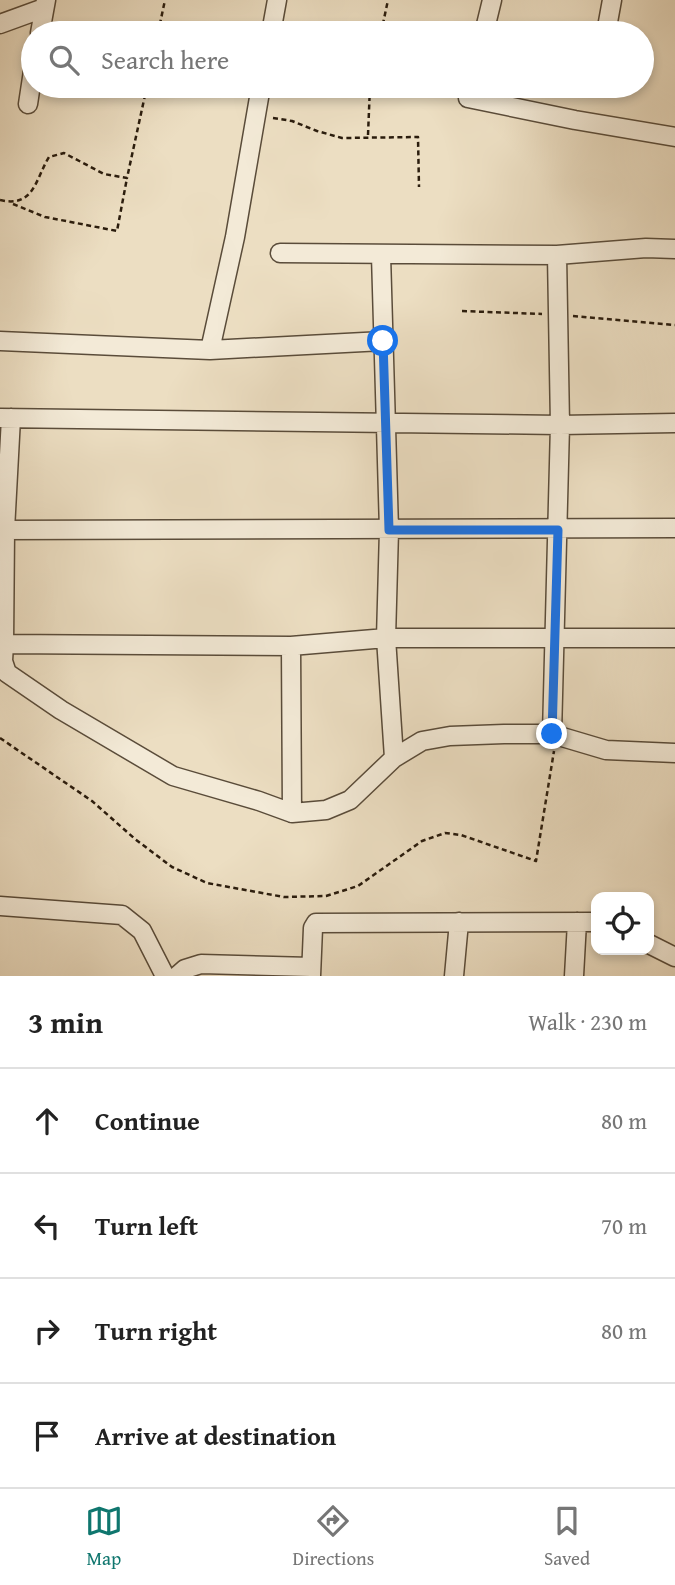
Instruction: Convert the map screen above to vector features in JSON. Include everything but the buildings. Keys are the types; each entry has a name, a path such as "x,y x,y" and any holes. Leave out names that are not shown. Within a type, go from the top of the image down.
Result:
{"street":[{"path":"273,21 277,0"},
{"path":"487,21 492,0"},
{"path":"608,21 612,0"},
{"path":"0,24 45,4"},
{"path":"28,104 29,98"},
{"path":"210,350 235,237 259,98"},
{"path":"492,98 575,120 675,137"},
{"path":"280,253 557,255 646,248 675,249"},
{"path":"382,255 389,530 386,638 394,758"},
{"path":"554,735 560,425 557,255"},
{"path":"0,341 210,350 383,341"},
{"path":"675,423 560,425 5,418 2,530 2,645 7,673 61,710 173,776 292,813 326,810 350,800 394,758 422,741 490,734 554,735 606,750 675,753"},
{"path":"2,530 675,528"},
{"path":"2,645 290,646 386,638 675,638"},
{"path":"290,646 292,813"},
{"path":"0,906 122,915 142,931 165,976"},
{"path":"454,976 459,922"},
{"path":"575,976 577,922"},
{"path":"177,976 185,969 201,964 311,972 313,928 316,923 591,922"},
{"path":"654,946 675,957"}],"path":[{"path":"161,21 165,0"},
{"path":"384,21 388,0"},
{"path":"0,200 45,217 117,231 144,98"},
{"path":"368,136 370,98"},
{"path":"256,115 292,121 342,138 418,137 419,187"},
{"path":"11,203 27,198 49,156 55,153 64,153 104,174 127,178"},
{"path":"0,738 92,801 172,867 207,883 284,898 326,896 358,886 422,841 445,833 461,835 536,861 554,735"}],"route":[{"path":"383,341 389,530 558,530 552,734"}]}
